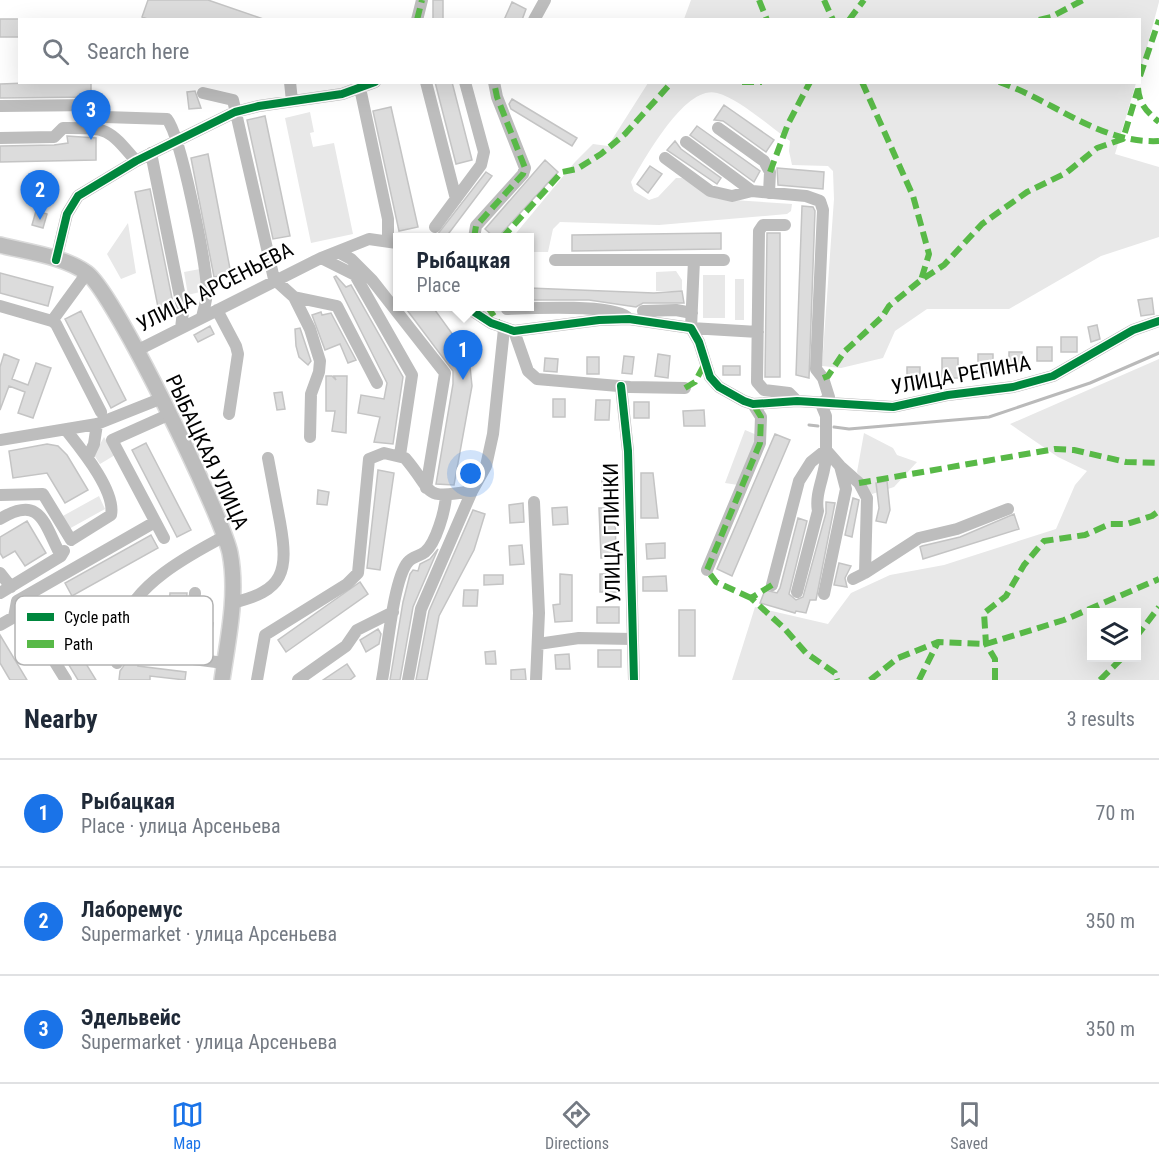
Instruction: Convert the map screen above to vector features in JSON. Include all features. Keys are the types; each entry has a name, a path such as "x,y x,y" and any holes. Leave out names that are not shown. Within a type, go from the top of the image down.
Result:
{"main road":[{"name":"УЛИЦА АРСЕНЬЕВА","path":"0,245 56,260 87,273 105,294 136,351"},
{"name":"РЫБАЦКАЯ УЛИЦА","path":"136,351 225,536 230,553 232,603 222,680"}],"street":[{"path":"418,18 422,0"},
{"path":"535,18 545,0"},
{"path":"290,84 292,101"},
{"path":"56,260 67,214 78,196 136,161 235,112 292,101 315,100 370,84"},
{"path":"427,84 456,199"},
{"path":"435,227 481,165 484,152 466,84"},
{"path":"475,233 476,226 523,174 525,168 497,97 494,84"},
{"path":"360,88 393,242"},
{"path":"203,93 233,100 274,279 294,297 310,329 320,361 319,372 311,394 310,437"},
{"path":"0,106 95,105 105,117 167,119 173,127 177,141 207,288 202,317"},
{"path":"0,138 54,136 63,128 98,128 119,139 136,161"},
{"path":"718,128 764,161 770,172 770,193"},
{"path":"686,142 752,191"},
{"path":"151,153 183,312 181,328"},
{"path":"665,158 710,191 732,196 752,191 806,196 820,201 823,210 816,369 823,378 829,397 820,405 826,416 827,464 816,502 818,511 797,592"},
{"path":"785,225 760,227 757,382 760,387 789,393 797,401"},
{"name":"УЛИЦА АРСЕНЬЕВА","path":"136,351 274,279 321,258 369,239 393,242"},
{"path":"338,252 351,259 366,273 393,307"},
{"path":"321,258 355,275 412,375 399,455"},
{"path":"555,260 724,260"},
{"path":"694,260 692,328 710,377 719,387 753,404 762,424 759,443 707,570"},
{"path":"52,321 87,273"},
{"path":"294,297 337,306 377,383"},
{"path":"0,306 52,321 101,412"},
{"path":"534,308 619,312 629,319"},
{"path":"217,310 238,354 229,414"},
{"path":"396,311 445,373 426,488"},
{"path":"474,311 509,330 629,319 692,328 758,332"},
{"path":"643,311 692,312"},
{"name":"УЛИЦА РЕПИНА","path":"753,404 797,401 820,405 900,407 948,394 1013,387 1053,376 1132,330 1159,321"},
{"path":"509,330 528,371 537,379 621,386 685,388"},
{"path":"408,680 421,609 472,491 486,466 509,330"},
{"name":"УЛИЦА ГЛИНКИ","path":"621,386 628,451 634,680"},
{"path":"0,440 97,424 160,399"},
{"path":"164,538 112,440 168,415"},
{"path":"88,457 94,444 97,424"},
{"path":"0,573 6,590 61,556 71,540 111,515 113,506 88,457 66,430"},
{"path":"826,450 859,483 867,498 865,573"},
{"path":"772,585 799,481 811,462 826,450"},
{"path":"257,680 265,635 347,584 358,573 369,459 384,453 399,455 413,468 426,488 435,495 446,496 472,491"},
{"path":"232,603 263,594 277,581 284,566 285,549 268,458"},
{"path":"824,594 846,489 840,466"},
{"path":"0,495 43,494 71,540"},
{"path":"382,680 393,612 408,562 428,549 442,518 446,496"},
{"path":"534,502 538,644 536,680"},
{"path":"0,519 24,507 33,510 41,518 61,556"},
{"path":"853,579 919,538 957,529 1008,509"},
{"path":"27,596 155,522"},
{"path":"137,596 190,555 225,536"},
{"path":"0,625 14,617 15,612"},
{"path":"298,680 346,646 357,630 393,612"},
{"path":"538,644 579,638 633,639"},
{"path":"213,662 224,663"},
{"path":"57,665 66,680"}],"shaded area":[{"path":"691,0 1159,0 1141,69 1141,18 684,18"},
{"path":"647,84 1136,84 1115,154 1159,167 1159,237 1101,256 1009,309 927,309 895,331 883,358 841,368 822,366 834,199 833,171 828,166 792,165 789,151 790,141 735,101 717,93 705,93 679,111 656,141 631,182 634,191 649,200 658,197 676,178 682,178 718,199 792,204 791,211 787,214 659,225 560,222 553,229 548,252 534,252 534,233 516,233 575,162 593,144 608,146"},
{"path":"310,112 314,132 310,133 313,147 334,143 353,234 311,243 285,118"},
{"path":"128,223 136,273 121,279 107,254"},
{"path":"200,269 204,291 188,295 184,272"},
{"path":"676,271 682,280 682,291 656,291 656,272"},
{"path":"703,275 725,275 725,318 703,318"},
{"path":"735,279 744,279 744,320 735,320"},
{"path":"1159,359 1159,680 732,680 755,607 828,624 851,593 890,575 944,565 1056,529 1075,485 1087,471 1058,457 1010,424"},
{"path":"745,430 757,435 738,485 725,483"},
{"path":"864,433 893,448 897,455 917,462 894,487 872,494 857,472"},
{"path":"104,437 115,455 100,464 94,455"},
{"path":"99,496 105,509 67,530 61,517"}],"building":[{"path":"148,0 208,0 260,18 145,18 142,17"},
{"path":"433,0 443,0 443,18 433,18"},
{"path":"512,2 526,9 523,18 505,18"},
{"path":"0,19 18,19 18,37 0,37"},
{"path":"0,84 91,84 91,97 0,98"},
{"path":"436,84 453,84 472,160 456,164"},
{"path":"195,91 201,108 189,109 187,92"},
{"path":"512,99 577,138 572,146 511,109 509,104"},
{"path":"724,105 774,140 766,152 723,121 714,120"},
{"path":"391,107 418,227 399,231 373,111"},
{"path":"265,116 290,236 273,239 247,120"},
{"path":"697,126 760,171 754,182 690,135"},
{"path":"67,136 96,138 96,160 0,162 0,146 68,143"},
{"path":"675,141 681,149 721,178 717,184 667,150"},
{"path":"208,154 231,274 214,277 191,158"},
{"path":"545,160 558,172 502,233 490,233 485,229"},
{"path":"650,166 662,174 648,193 637,184"},
{"path":"777,168 824,172 823,189 778,185"},
{"path":"486,172 492,176 449,233 439,233"},
{"path":"150,189 174,308 159,312 135,192"},
{"path":"802,206 813,207 815,211 809,378 796,375"},
{"path":"36,211 47,214 43,228 32,225"},
{"path":"721,233 721,249 572,251 572,235"},
{"path":"767,233 780,233 780,377 765,377"},
{"path":"0,273 53,287 48,306 0,293"},
{"path":"336,276 346,287 351,285 403,377 393,444 374,442 380,417 358,413 361,395 384,399 387,383 334,277"},
{"path":"534,288 654,293 682,291 684,303 643,303 636,307 589,300 534,300"},
{"path":"1152,298 1154,314 1141,316 1138,300"},
{"path":"81,311 126,400 111,408 65,319"},
{"path":"408,311 436,311 469,357 472,386 454,485 436,484 453,384 453,371"},
{"path":"321,312 322,315 331,313 356,360 348,363 340,344 325,350 312,315"},
{"path":"1097,325 1100,339 1091,342 1088,327"},
{"path":"210,326 214,334 198,342 194,335"},
{"path":"300,328 311,361 308,365 299,357 296,346 295,329"},
{"path":"1061,337 1077,337 1077,352 1061,352"},
{"path":"1037,347 1052,347 1052,361 1037,361"},
{"path":"1009,352 1022,352 1022,369 1009,369"},
{"path":"4,354 19,360 12,379 28,385 36,363 51,368 33,418 18,413 25,392 9,386 0,410 0,367"},
{"path":"658,354 670,356 668,378 655,376"},
{"path":"978,354 993,354 993,373 978,373"},
{"path":"624,356 634,357 632,374 622,373"},
{"path":"587,357 599,357 599,374 587,374"},
{"path":"545,358 558,359 557,372 544,371"},
{"path":"942,358 958,358 958,378 942,378"},
{"path":"723,366 740,366 740,375 723,375"},
{"path":"907,367 920,367 920,385 907,385"},
{"path":"326,376 332,376 336,380 334,376 347,376 346,433 332,431 335,411 326,411"},
{"path":"282,392 285,409 277,410 274,393"},
{"path":"553,399 565,399 565,417 553,417"},
{"path":"596,400 610,400 609,420 595,420"},
{"path":"634,402 649,402 649,418 634,418"},
{"path":"704,410 705,426 684,426 683,411"},
{"path":"775,434 790,440 732,576 717,569"},
{"path":"146,443 191,530 177,537 132,450"},
{"path":"47,444 58,446 67,455 88,490 65,503 47,473 13,478 9,451"},
{"path":"378,470 394,473 380,570 367,568"},
{"path":"641,473 653,473 658,518 641,518"},
{"path":"602,478 614,478 614,492 602,492"},
{"path":"887,481 890,510 886,523 876,521 879,508 876,483"},
{"path":"318,490 329,492 327,505 317,504"},
{"path":"853,498 859,500 852,537 845,535"},
{"path":"826,502 835,503 816,600 810,600 806,613 796,611 795,613 760,603 765,590 777,593 780,588 798,518 807,521 789,594 796,600 803,597 826,513"},
{"path":"523,503 524,522 510,523 509,505"},
{"path":"567,507 568,524 553,525 552,508"},
{"path":"599,508 615,508 616,558 601,558"},
{"path":"473,510 485,514 474,550 439,616 427,680 416,680 429,611"},
{"path":"1014,514 1019,529 923,559 920,547 922,546 960,537"},
{"path":"27,521 46,553 25,566 15,551 3,558 0,553 0,537"},
{"path":"151,535 158,548 72,596 65,583"},
{"path":"665,543 665,558 647,559 646,544"},
{"path":"522,545 524,564 510,565 509,546"},
{"path":"438,549 413,607 400,680 390,680 410,574 413,570 418,571 420,564 430,559"},
{"path":"839,563 851,566 845,578 847,587 834,585"},
{"path":"560,574 572,575 572,621 555,622 553,605 560,604"},
{"path":"600,574 617,574 617,592 600,592"},
{"path":"484,575 503,575 503,584 484,585"},
{"path":"666,576 667,591 643,591 643,577"},
{"path":"360,582 368,594 286,652 278,640"},
{"path":"464,590 478,590 477,606 463,606"},
{"path":"170,593 187,593 187,596 170,596"},
{"path":"597,607 619,607 619,623 597,623"},
{"path":"679,610 695,610 695,656 679,656"},
{"path":"378,629 381,634 379,644 366,652 360,640"},
{"path":"0,635 15,660 15,665 18,665 27,680 10,680 0,663"},
{"path":"598,650 621,650 621,667 598,667"},
{"path":"495,651 496,664 486,664 485,652"},
{"path":"569,654 570,669 556,669 555,655"},
{"path":"347,664 355,676 350,680 323,680"},
{"path":"69,665 87,665 96,680 78,680"},
{"path":"124,665 138,665 186,672 185,680 150,676 150,680 119,680 120,671"},
{"path":"525,669 526,680 511,680 511,670"}],"waterway":[{"path":"834,427 849,429 989,417 1090,383 1159,353"},
{"path":"809,425 818,426"}],"marked path":[{"path":"418,18 422,0"},
{"path":"759,0 766,18"},
{"path":"824,0 832,18"},
{"path":"850,18 864,0"},
{"path":"1047,18 1083,0"},
{"path":"1141,73 1159,20"},
{"path":"475,233 476,226 523,174 525,168 497,97 494,84"},
{"path":"507,233 562,172 577,169 601,154 625,134 670,84"},
{"path":"770,172 788,124 809,84"},
{"path":"863,84 913,196 929,254 921,280 944,265 982,224 1027,192 1066,173 1097,148 1123,139 1138,89"},
{"path":"1004,84 1116,136 1159,141"},
{"path":"1138,88 1144,107 1159,122"},
{"path":"823,378 828,376 844,352 882,317 889,306 921,280"},
{"path":"490,311 498,322"},
{"path":"685,388 695,382 704,365"},
{"path":"751,598 716,582 707,570 760,443 761,417 753,404"},
{"path":"859,483 1055,449 1074,450 1126,462 1159,463"},
{"path":"995,680 995,659 986,644 984,613 1006,596 1024,565 1044,541 1085,535 1110,524 1127,524 1152,516 1159,511"},
{"path":"919,680 938,642 986,644 1064,620 1159,579"},
{"path":"772,585 751,598 785,629 806,653 835,673 837,680"},
{"path":"1141,630 1159,607"},
{"path":"870,680 898,658 938,642"},
{"path":"1100,680 1118,662"}],"cycle path":[{"path":"56,260 67,214 78,196 136,161 235,112 259,106 342,94 370,84"},
{"path":"473,311 491,323 514,331 599,320 629,319 691,328 699,342 710,377 719,387 744,401 753,404 797,401 893,407 948,395 1013,387 1053,376 1133,330 1159,321"},
{"path":"621,386 628,451 634,680"}],"place":[{"name":"Эдельвейс","path":"91,140"},
{"name":"Лаборемус","path":"40,220"},
{"name":"Рыбацкая","path":"463,380"}]}
